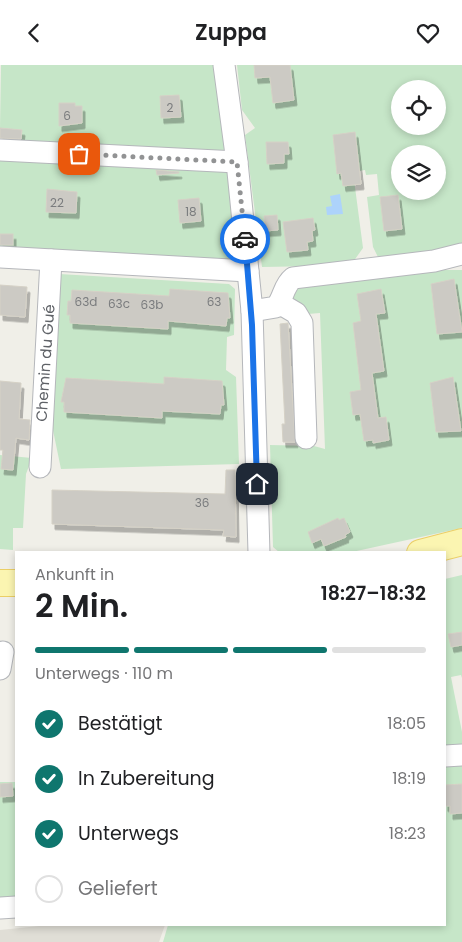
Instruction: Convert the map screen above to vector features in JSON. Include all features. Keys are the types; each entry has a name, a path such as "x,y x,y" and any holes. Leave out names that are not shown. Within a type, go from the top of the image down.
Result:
{"main road":[{"path":"439,551 462,542"},
{"path":"446,555 462,556"},
{"path":"0,566 15,566"},
{"path":"0,583 15,583"}],"street":[{"path":"224,65 237,162 252,311 259,551"},
{"path":"0,150 237,162"},
{"path":"252,311 272,309 280,303 286,285 293,278 434,261 462,254"},
{"path":"0,257 248,271"},
{"name":"Chemin du Gué","path":"40,467 51,260"},
{"path":"280,303 296,313 302,323 306,438"},
{"path":"446,756 462,755"},
{"path":"0,907 15,907"}],"shaded area":[{"path":"39,926 165,926 159,942 0,942 0,930"}],"green space":[{"path":"1,65 214,65 226,156 21,146 22,130 0,128"},
{"path":"237,65 462,65 462,246 379,259 373,247 367,197 379,195 377,174 366,175 365,170 353,172 363,248 353,262 318,266 262,267 245,135 255,128 242,110"},
{"path":"0,153 227,165 237,256 234,261 0,250"},
{"path":"440,270 462,270 462,528 357,551 278,551 273,547 270,445 314,446 325,449 320,313 308,314 289,301 302,281"},
{"path":"59,274 229,284 235,289 234,335 227,337 226,370 236,377 239,464 61,469 49,411"},
{"path":"0,455 32,458 26,474 23,528 13,528 13,550 0,549"},
{"path":"462,575 462,678 461,675 451,677 462,732 462,746 446,751 446,579"},
{"path":"462,762 462,942 163,942 168,926 446,926 446,763"},
{"path":"0,782 15,782 15,899 0,900"}],"water":[{"path":"340,194 343,214 327,215 326,207 332,206 330,196"}],"building":[{"path":"254,65 290,65 294,100 273,103 270,77 255,78"},
{"path":"179,95 181,117 161,118 160,96"},
{"path":"59,103 75,103 75,106 82,106 82,123 59,126"},
{"path":"0,128 22,130 21,139 0,138"},
{"path":"355,132 361,184 343,186 341,173 337,174 333,135"},
{"path":"266,142 288,142 289,154 284,154 284,163 267,164"},
{"path":"156,170 179,172 179,173 157,175"},
{"path":"47,189 77,192 76,213 46,212"},
{"path":"391,196 391,200 399,200 402,229 384,231 380,197"},
{"path":"199,198 201,221 180,223 178,200"},
{"path":"277,215 278,230 265,231 264,216"},
{"path":"313,218 315,230 312,231 313,241 307,242 308,250 287,252 283,222"},
{"path":"0,234 13,234 13,245 0,245"},
{"path":"454,279 462,332 437,334 431,284"},
{"path":"0,285 27,287 25,317 0,315"},
{"path":"170,289 228,293 230,318 227,318 226,326 168,321 168,329 70,323 70,315 67,315 68,301 71,301 72,290 169,296"},
{"path":"381,289 385,313 376,314 384,371 372,373 378,418 386,417 389,440 373,443 373,440 364,441 360,414 353,415 350,392 361,390 353,323 361,321 357,294"},
{"path":"288,323 295,442 283,442 282,424 285,424 280,324"},
{"path":"164,377 222,381 224,405 221,405 220,414 162,411 162,418 64,412 64,402 61,402 66,378 164,384"},
{"path":"453,377 461,431 436,432 430,383"},
{"path":"0,381 21,383 19,419 30,420 29,440 16,438 13,470 1,469 3,450 0,450"},
{"path":"226,470 235,470 236,537 223,536 224,530 52,524 52,490 225,494"},
{"path":"338,518 339,520 344,518 350,532 345,535 346,537 324,546 321,539 312,543 308,532"},
{"path":"462,632 462,645 451,647 448,634"},
{"path":"12,783 13,796 0,797 0,784"},
{"path":"462,784 462,813 450,814 450,806 446,806 446,785"}],"way so far":[{"path":"79,154 237,162 245,239"}],"route":[{"path":"245,239 254,354 257,484"}]}
